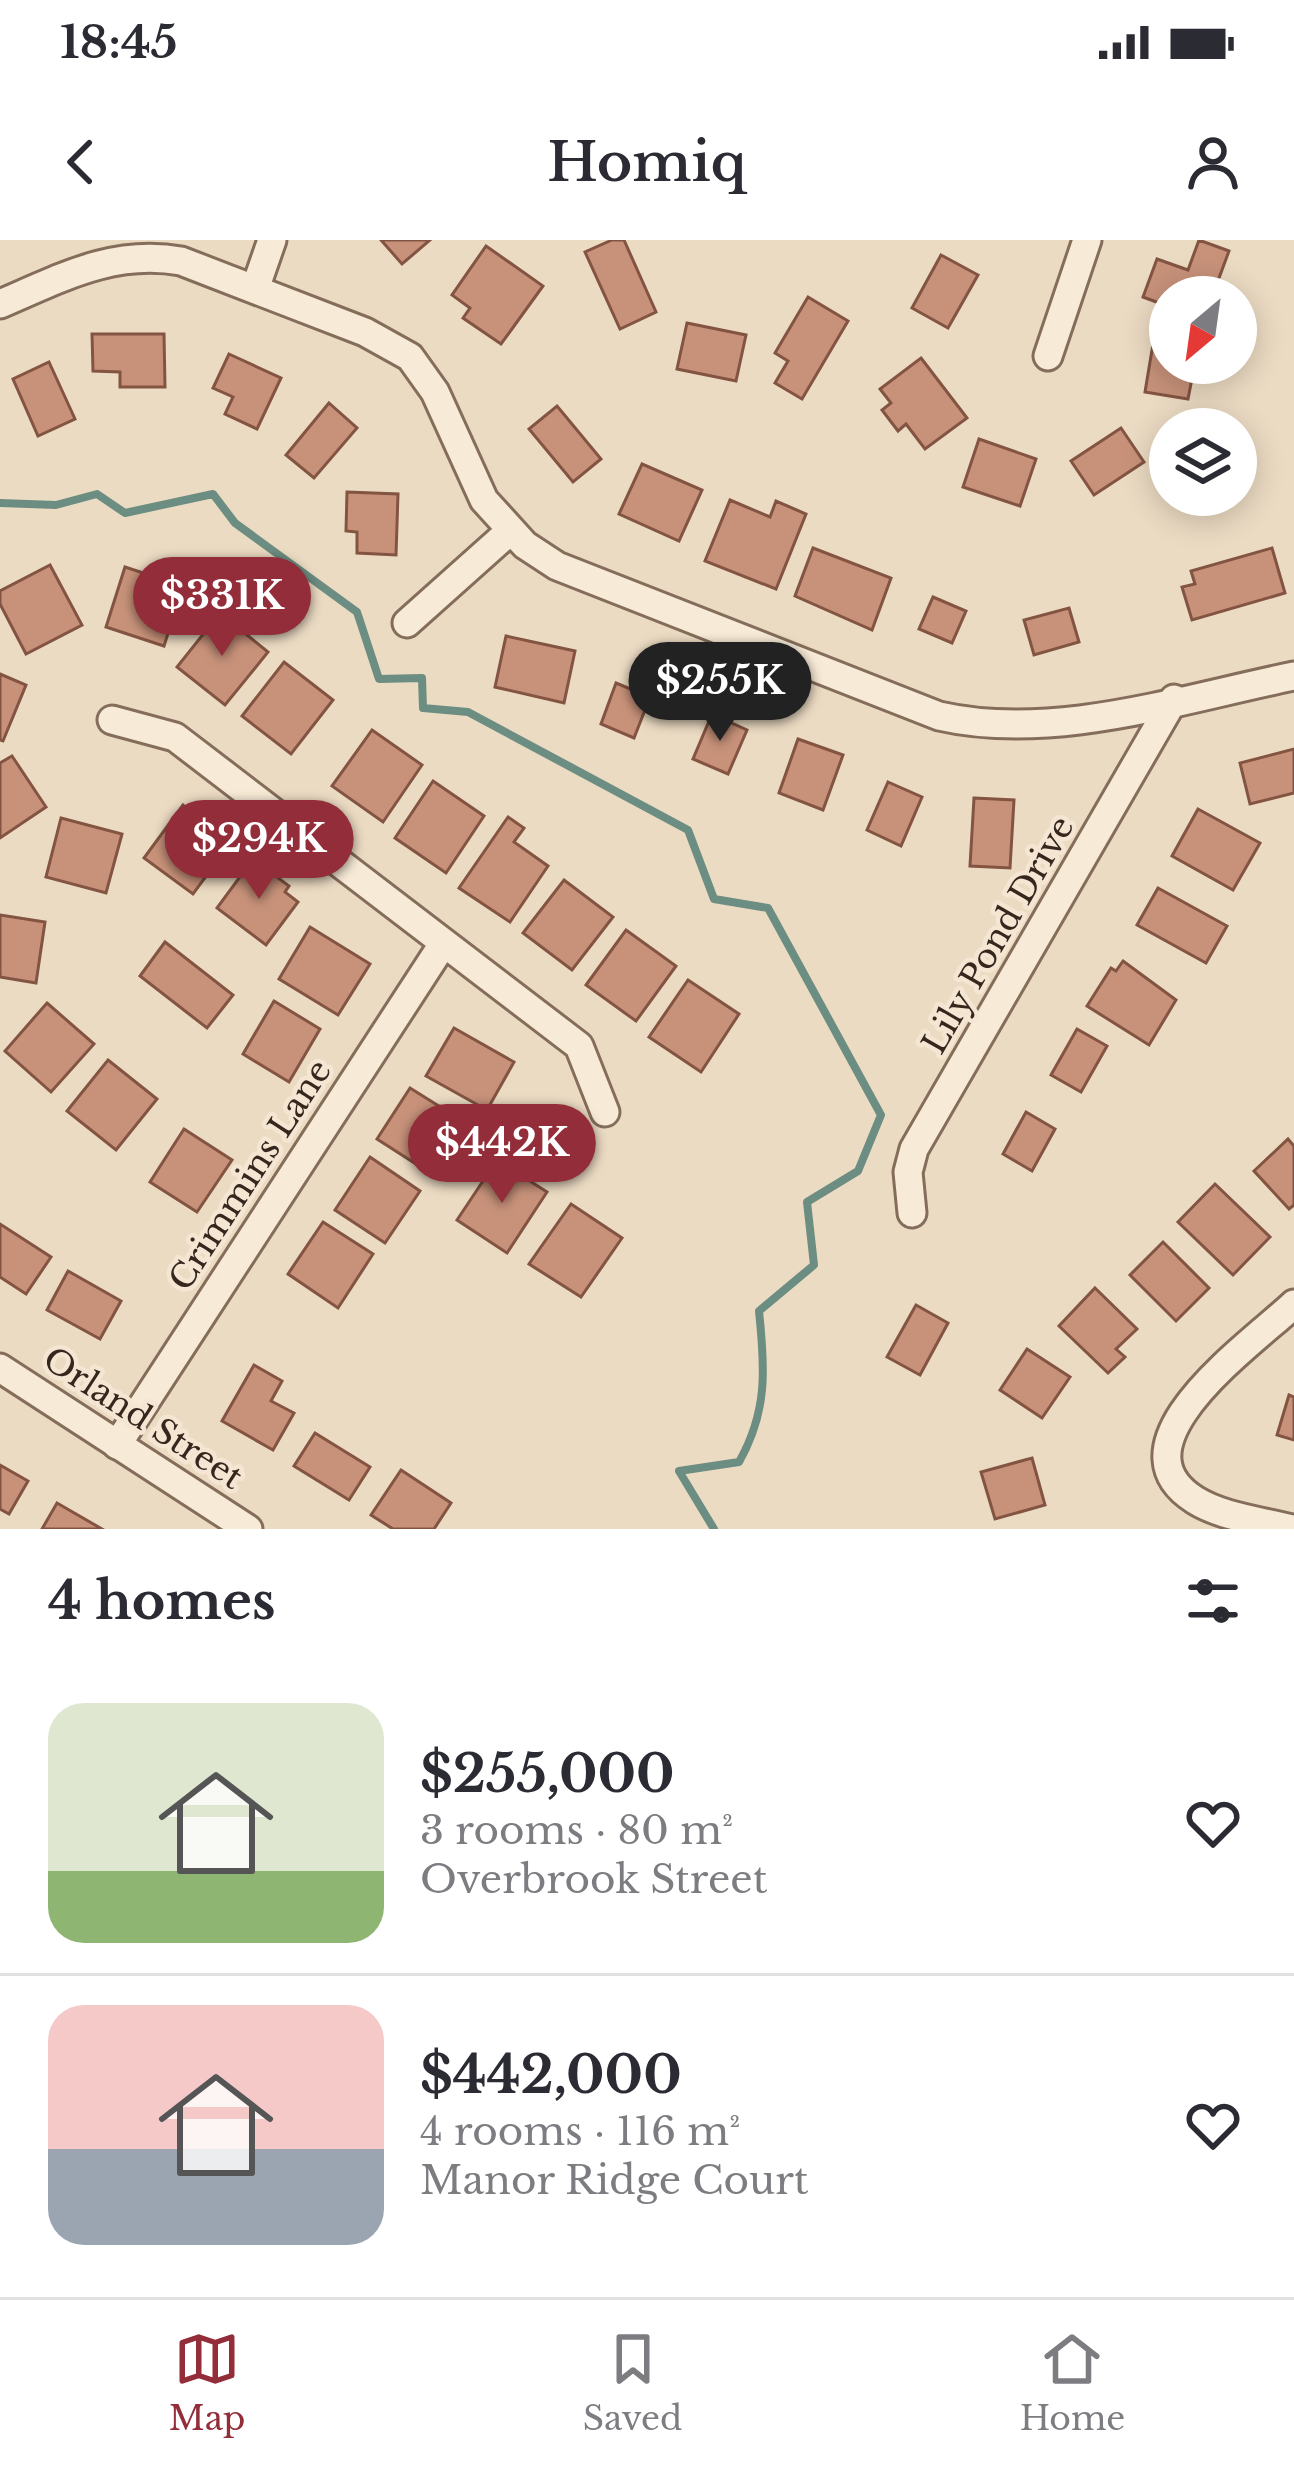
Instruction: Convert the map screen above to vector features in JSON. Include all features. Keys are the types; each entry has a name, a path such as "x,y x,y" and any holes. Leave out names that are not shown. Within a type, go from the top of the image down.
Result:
{"street":[{"path":"255,289 272,240"},
{"path":"1048,356 1087,240"},
{"path":"0,304 127,256 181,261 394,345 410,357 435,392 484,500 510,531 583,578 939,716 996,726 1294,676"},
{"path":"407,623 510,531"},
{"name":"Lily Pond Drive","path":"912,1213 908,1172 914,1149 1174,699"},
{"path":"112,720 175,737 579,1046 605,1112"},
{"name":"Crimmins Lane","path":"117,1444 443,944"},
{"path":"1292,1529 1198,1503 1172,1476 1166,1460 1168,1436 1184,1408 1294,1304"},
{"name":"Orland Street","path":"0,1368 248,1529"}],"building":[{"path":"381,240 430,240 402,264"},
{"path":"624,240 656,312 620,329 585,252"},
{"path":"1199,240 1229,251 1220,276 1151,276 1157,259 1188,270"},
{"path":"486,246 543,286 501,344 463,318 470,308 452,295"},
{"path":"941,255 978,275 948,328 912,308"},
{"path":"808,297 848,321 802,399 775,383 788,361 775,353"},
{"path":"687,323 746,335 736,381 677,369"},
{"path":"92,334 164,334 165,387 120,387 120,372 93,371"},
{"path":"229,354 281,378 257,429 225,414 233,397 213,388"},
{"path":"921,358 967,418 925,449 906,424 898,431 882,410 891,403 880,389"},
{"path":"49,362 75,419 38,436 13,379"},
{"path":"1149,368 1149,384 1191,384 1188,399 1145,392"},
{"path":"329,403 357,428 314,478 286,455"},
{"path":"557,406 601,459 573,482 529,429"},
{"path":"1121,428 1144,462 1094,495 1071,461"},
{"path":"979,439 1036,459 1020,506 963,487"},
{"path":"642,464 702,490 679,541 619,514"},
{"path":"347,492 398,494 396,555 357,553 357,532 346,531"},
{"path":"730,500 770,517 776,501 806,514 776,589 705,561"},
{"path":"813,548 891,578 872,630 795,596"},
{"path":"1272,548 1285,593 1192,620 1182,587 1195,584 1191,571"},
{"path":"50,565 82,625 26,654 0,604 0,591"},
{"path":"125,567 183,586 164,646 106,627"},
{"path":"933,597 966,611 952,643 919,629"},
{"path":"1069,608 1079,642 1034,655 1024,620"},
{"path":"220,613 268,652 225,705 177,667"},
{"path":"506,636 575,651 564,703 495,687"},
{"path":"284,662 333,700 291,754 242,716"},
{"path":"0,674 26,685 3,741 0,740"},
{"path":"616,683 650,697 634,738 601,724"},
{"path":"712,714 747,730 728,774 693,759"},
{"path":"372,730 422,765 383,822 332,786"},
{"path":"798,739 843,755 823,810 779,793"},
{"path":"1294,749 1294,793 1250,804 1240,763"},
{"path":"12,756 46,807 0,838 0,763"},
{"path":"433,781 484,816 446,873 395,838"},
{"path":"888,782 922,797 901,846 867,830"},
{"path":"974,798 1014,800 1010,868 970,866"},
{"path":"183,805 227,848 193,894 144,858"},
{"path":"1198,809 1260,843 1233,890 1172,856"},
{"path":"508,817 524,828 514,842 548,866 510,922 459,888"},
{"path":"61,818 122,834 106,893 46,877"},
{"path":"253,859 289,886 285,892 298,902 266,945 217,908"},
{"path":"564,880 613,917 572,970 523,933"},
{"path":"1158,888 1227,926 1206,963 1137,925"},
{"path":"0,915 45,922 36,983 0,977"},
{"path":"310,927 370,964 338,1015 279,979"},
{"path":"626,930 676,966 636,1021 586,985"},
{"path":"165,942 233,995 207,1028 140,976"},
{"path":"1123,961 1176,1000 1149,1045 1087,1006 1111,968 1116,971"},
{"path":"688,980 739,1014 701,1072 649,1037"},
{"path":"274,1001 320,1029 289,1082 243,1054"},
{"path":"47,1003 94,1044 51,1092 5,1051"},
{"path":"454,1028 514,1062 487,1110 426,1076"},
{"path":"1077,1029 1107,1046 1081,1092 1051,1075"},
{"path":"108,1060 157,1099 116,1150 67,1111"},
{"path":"410,1088 466,1123 433,1175 377,1139"},
{"path":"1026,1112 1055,1129 1032,1171 1003,1154"},
{"path":"184,1129 232,1160 197,1212 150,1182"},
{"path":"1288,1139 1294,1146 1294,1205 1289,1209 1254,1171"},
{"path":"370,1157 420,1191 385,1243 335,1210"},
{"path":"497,1160 547,1192 507,1253 457,1220"},
{"path":"1215,1184 1270,1237 1233,1275 1178,1222"},
{"path":"571,1204 622,1238 581,1297 529,1264"},
{"path":"323,1222 373,1254 338,1308 288,1274"},
{"path":"0,1224 51,1257 26,1294 0,1277"},
{"path":"1163,1242 1209,1288 1176,1321 1130,1275"},
{"path":"68,1271 121,1301 100,1339 47,1310"},
{"path":"1095,1288 1137,1329 1116,1349 1125,1357 1108,1373 1059,1326"},
{"path":"916,1305 948,1323 920,1375 887,1357"},
{"path":"1027,1349 1070,1377 1042,1418 1000,1390"},
{"path":"254,1365 282,1381 271,1401 294,1413 273,1450 222,1421"},
{"path":"1289,1395 1294,1397 1294,1440 1277,1435"},
{"path":"315,1433 370,1467 349,1500 294,1466"},
{"path":"1032,1458 1045,1505 995,1519 981,1472"},
{"path":"0,1465 28,1481 9,1514 0,1509"},
{"path":"401,1470 451,1503 434,1529 393,1529 371,1515"},
{"path":"57,1503 102,1529 42,1529"}],"waterway":[{"path":"0,503 56,505 97,494 125,513 213,494 235,523 357,612 379,679 422,678 423,708 468,712 688,830 714,899 768,908 881,1115 858,1171 807,1202 814,1265 759,1311 760,1407 739,1462 679,1471 714,1529"}]}
